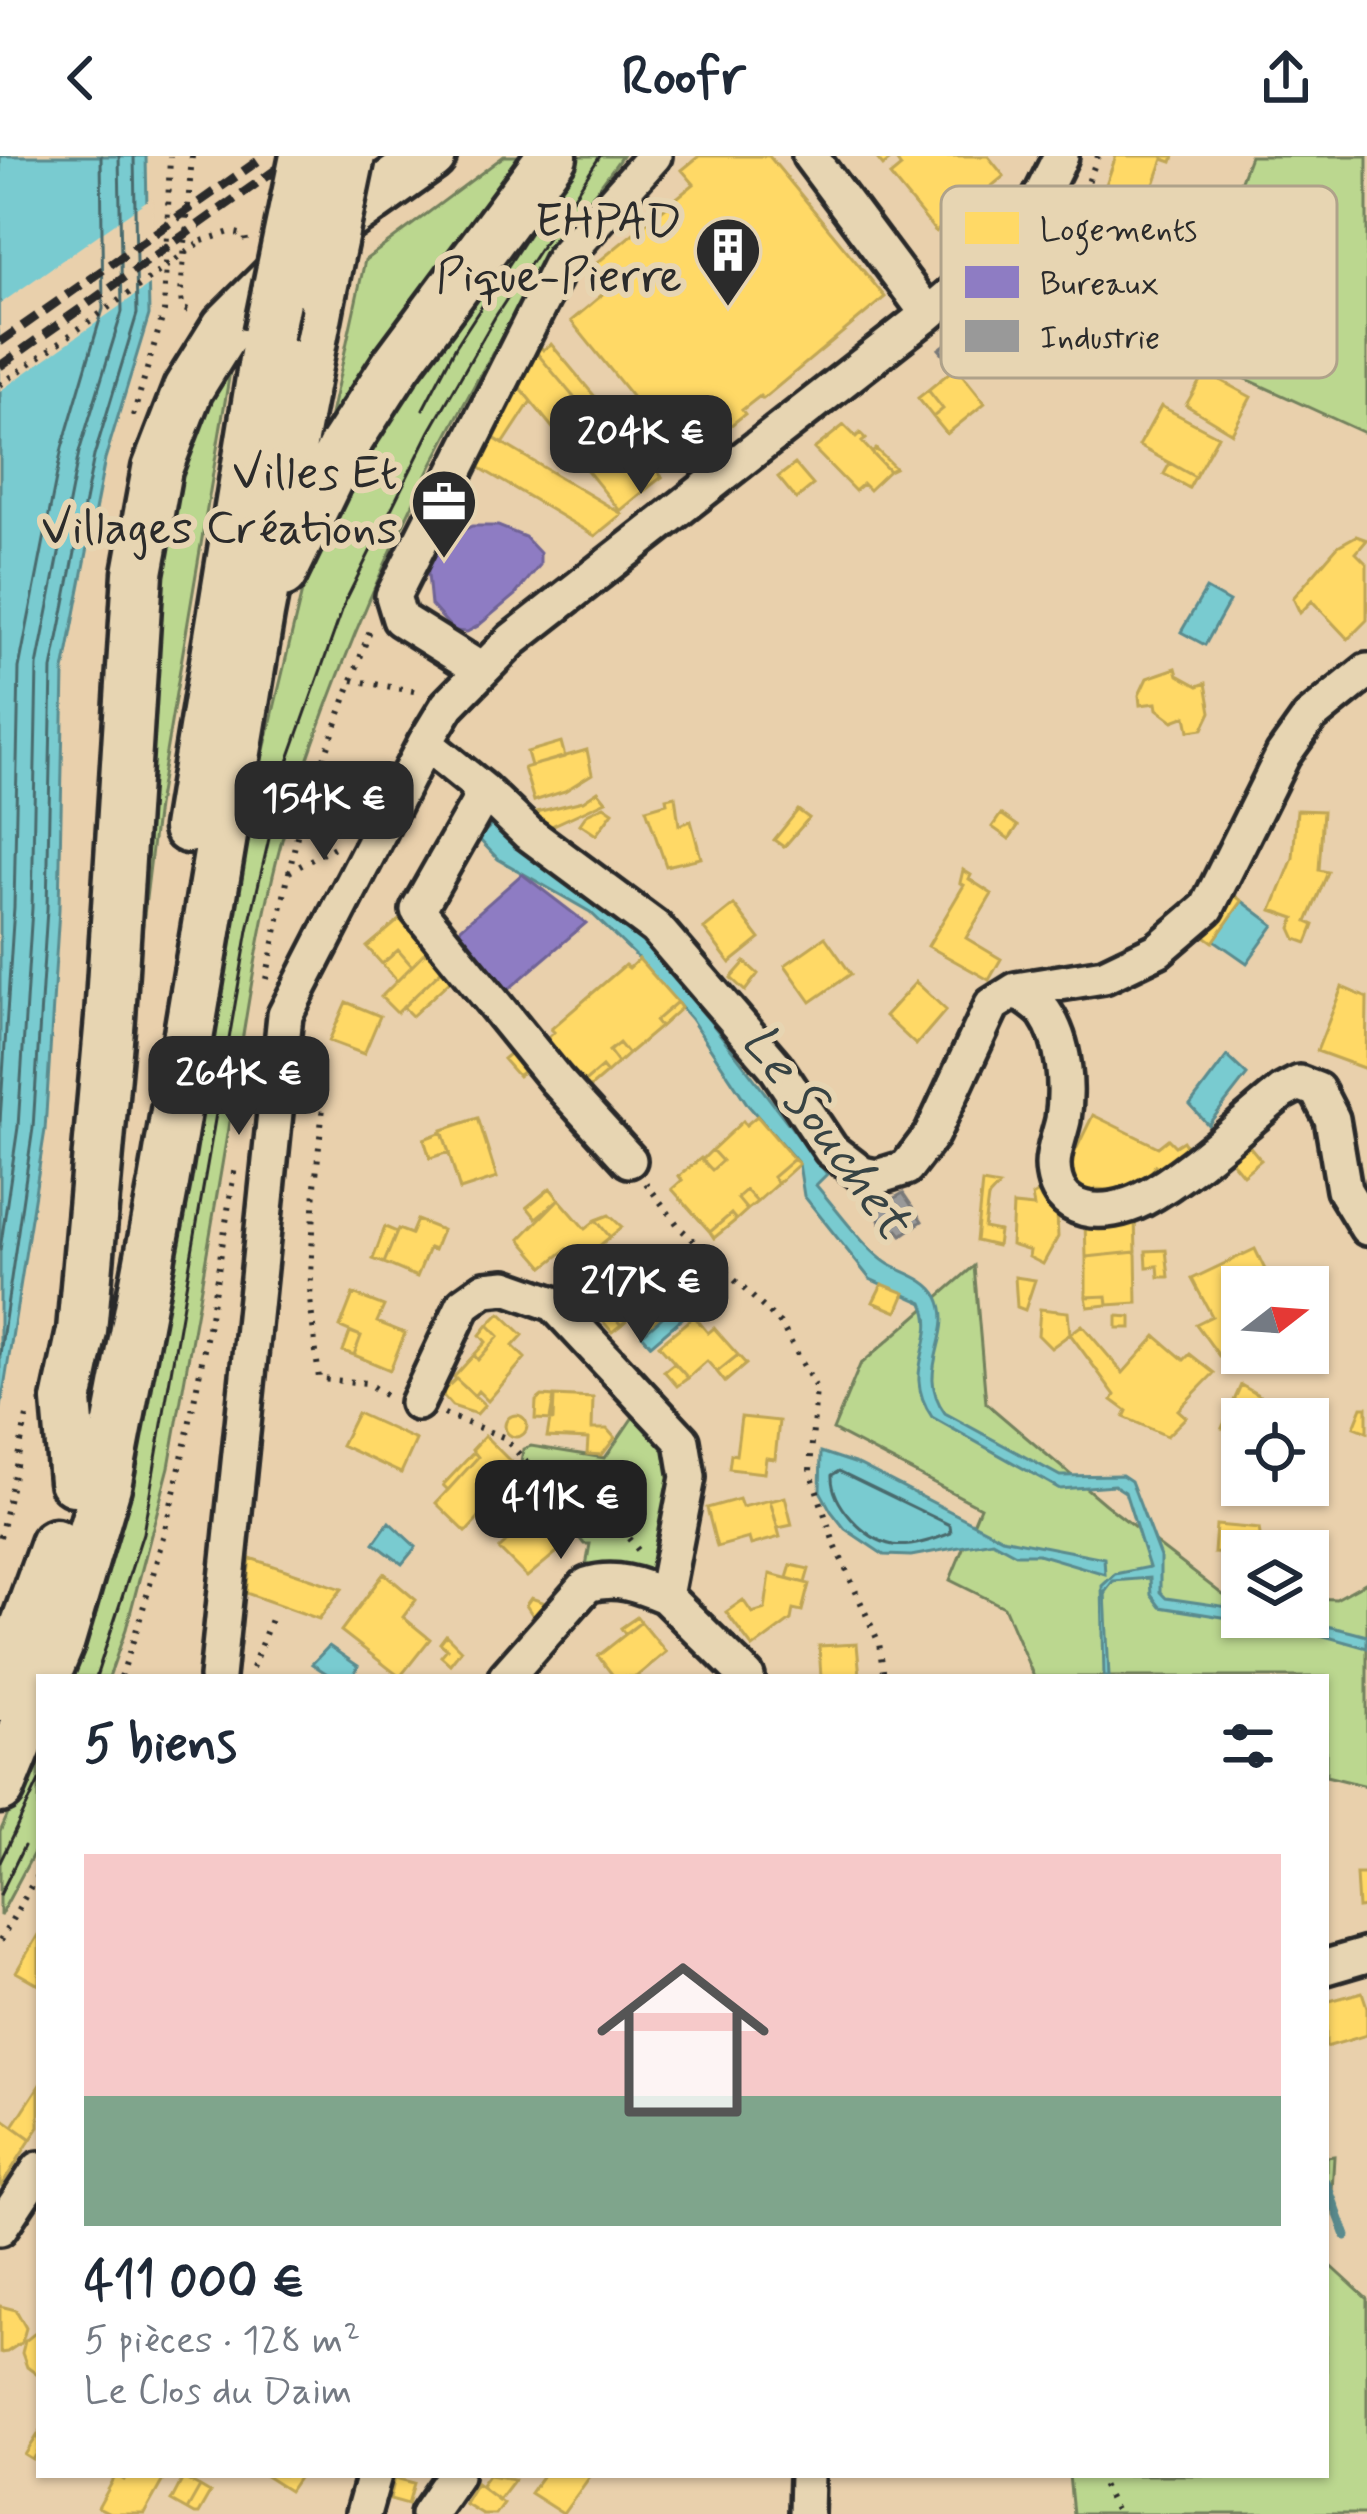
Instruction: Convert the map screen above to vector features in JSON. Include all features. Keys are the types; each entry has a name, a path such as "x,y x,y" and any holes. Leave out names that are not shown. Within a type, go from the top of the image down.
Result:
{"highway":[{"path":"0,1696 40,1594 101,1384 268,335 304,156"},
{"path":"46,1674 106,1486 164,1183 259,614 350,156"},
{"path":"74,1481 67,1401 82,1331 110,1018 138,573 158,469 188,389 226,328 316,238 431,156"},
{"path":"259,614 301,542 342,449 397,364 552,156"},
{"path":"0,1788 36,1699"}],"street":[{"path":"481,669 400,619 393,596 563,258 654,156"},
{"path":"810,156 928,314"},
{"path":"1045,186 1060,156"},
{"path":"217,1674 285,1015 425,743 448,705 512,640 941,303"},
{"path":"425,743 527,833 656,928 775,1066 831,1150 862,1174 892,1175 917,1156 932,1134 992,1005 1016,990 1104,976 1159,950 1207,908 1282,755 1310,717 1367,670"},
{"path":"482,789 418,910 556,1081 629,1160"},
{"path":"1016,990 1043,1011 1060,1044 1064,1117 1053,1164 1059,1193 1070,1206 1087,1210 1142,1199 1299,1083 1317,1090 1332,1118 1345,1190 1367,1228"},
{"path":"417,1403 464,1304 485,1289 506,1287 554,1304 682,1442 688,1478 665,1596"},
{"path":"509,1674 587,1585 598,1581 632,1582 665,1596 744,1674"},
{"path":"1329,1966 1367,1955"},
{"path":"0,2228 36,2174"},
{"path":"363,2514 373,2478"},
{"path":"428,2514 453,2478"},
{"path":"806,2514 807,2478"}],"path":[{"path":"130,424 164,312 170,156"},
{"path":"191,156 182,308 193,314 204,308"},
{"path":"1086,186 1098,156"},
{"path":"0,385 202,241 230,232 245,235 250,255"},
{"path":"285,1015 257,1017 289,872 317,770 371,629 393,596"},
{"path":"352,680 423,693"},
{"path":"289,872 341,844"},
{"path":"301,1104 323,1107 323,1117"},
{"path":"123,1674 148,1598 175,1487 216,1288 237,1153"},
{"path":"629,1160 680,1228 782,1324 816,1388 809,1470 879,1643 884,1674"},
{"path":"0,1537 30,1399"},
{"path":"251,1674 273,1614"},
{"path":"0,1941 36,1878"},
{"path":"1098,2478 1117,2514"}],"green space":[{"path":"504,156 535,156 323,451 365,260"},
{"path":"565,156 622,156 521,305 475,384 393,546 324,714 294,799 264,914 169,1467 126,1629 110,1674 65,1674 243,838 305,579 348,469"},
{"path":"1250,156 1367,156 1367,434 1244,378 1337,378 1337,186 1239,186"},
{"path":"232,360 157,806 121,1108 149,658 176,465 209,393"},
{"path":"974,1266 986,1403 1221,1593 1221,1638 1329,1638 1329,1599 1367,1582 1367,1786 1329,1777 1329,1674 1033,1674 1004,1607 950,1580 980,1507 833,1430 860,1365"},
{"path":"633,1417 668,1450 674,1468 661,1580 586,1566 590,1544 584,1544 521,1463 523,1449 531,1446 605,1458"},
{"path":"36,1752 36,1849 0,1916 0,1832"},
{"path":"1334,2156 1329,2245 1329,2157"},
{"path":"1329,2264 1367,2299 1367,2514 1073,2514 1069,2478 1329,2478"}],"water":[{"path":"0,156 146,156 149,315 105,459 64,671 59,909 45,1130 0,1413"},
{"path":"1206,589 1229,602 1205,645 1181,632"},
{"path":"493,824 511,842 612,906 710,1021 827,1174 816,1185 852,1229 883,1260 934,1291 943,1325 933,1382 945,1413 1060,1476 1122,1475 1131,1481 1160,1557 1160,1592 1166,1598 1221,1606 1221,1617 1160,1607 1151,1595 1150,1578 1113,1581 1105,1592 1109,1674 1104,1674 1102,1586 1115,1574 1149,1567 1125,1492 1114,1485 1060,1489 932,1417 919,1384 927,1330 923,1303 870,1279 804,1196 799,1164 748,1105 691,1019 636,956 590,912 498,859 478,838"},
{"path":"1242,901 1274,925 1247,963 1214,940"},
{"path":"1227,1056 1247,1075 1208,1125 1190,1105"},
{"path":"677,1304 686,1315 651,1345 642,1335"},
{"path":"821,1452 860,1465 1002,1538 1104,1558 1105,1574 1038,1554 1016,1554 992,1541 911,1556 884,1555 845,1529 831,1511 820,1491"},
{"path":"389,1522 416,1547 402,1564 374,1543"},
{"path":"1329,1627 1367,1636 1367,1648 1329,1637"},
{"path":"329,1646 358,1666 354,1674 327,1674 312,1664"}],"pier":[{"path":"152,197 154,282 0,391 0,304"}],"building: Logements":[{"name":"EHPAD Pique-Pierre","path":"699,156 769,156 885,297 763,399 760,396 742,410 745,414 685,462 571,321 608,290 587,271 694,184 682,170"},
{"path":"875,156 988,156 1004,176 992,186 941,186 941,228 936,232 890,176 901,167 894,157 883,166"},
{"path":"1116,156 1174,156 1172,162 1163,159 1153,186 1105,186"},
{"path":"551,344 662,477 649,487 536,352"},
{"path":"536,352 649,487 620,511 517,384"},
{"path":"943,378 965,378 985,403 947,434 933,417 943,409 928,390"},
{"path":"1202,378 1216,378 1251,397 1232,433 1186,405"},
{"path":"517,384 531,401 503,444 487,434"},
{"path":"928,390 943,409 933,417 918,398"},
{"path":"1161,406 1218,436 1195,477 1139,446"},
{"path":"844,425 856,437 860,433 866,439 862,442 889,471 869,490 863,484 855,491 814,449"},
{"path":"487,434 622,514 595,536 470,462"},
{"path":"876,449 895,468 889,471 872,453"},
{"path":"1170,463 1195,477 1189,488 1164,474"},
{"path":"795,464 813,485 796,499 778,477"},
{"path":"1356,536 1367,540 1356,553 1367,564 1367,620 1348,639 1312,601 1300,613 1293,598 1338,546"},
{"path":"1176,668 1178,675 1198,686 1206,683 1211,712 1203,729 1189,731 1186,716 1173,721 1156,703 1140,705 1147,678"},
{"path":"561,742 565,757 531,766 527,752"},
{"path":"587,750 592,774 565,791 534,801 524,768"},
{"path":"598,791 606,801 547,828 528,814 583,801"},
{"path":"675,796 679,825 691,821 701,858 666,866 646,809"},
{"path":"604,806 613,812 596,835 580,824 587,814"},
{"path":"798,810 809,818 784,847 774,840"},
{"path":"1297,810 1323,811 1319,870 1328,872 1307,922 1314,925 1307,943 1296,939 1291,928 1295,918 1272,910 1293,858"},
{"path":"1001,814 1018,826 1009,839 992,827"},
{"path":"963,870 992,894 966,938 1001,959 989,980 928,946 964,885 960,883"},
{"path":"1230,892 1242,901 1213,942 1199,932"},
{"path":"734,905 760,939 730,963 704,929"},
{"path":"400,919 427,951 412,966 398,950 382,964 367,947"},
{"path":"825,937 851,974 811,1002 785,965"},
{"path":"398,950 412,966 397,981 382,964"},
{"path":"427,951 443,969 397,1013 381,997"},
{"path":"639,959 677,1002 655,1021 660,1027 628,1054 619,1043 609,1051 618,1063 607,1073 602,1067 581,1085 544,1042 554,1032 551,1029 625,965 629,968"},
{"path":"745,962 758,974 745,991 731,978"},
{"path":"443,969 452,979 412,1016 403,1007"},
{"path":"916,982 946,1010 916,1045 885,1016"},
{"path":"1342,987 1367,998 1366,1069 1317,1051"},
{"path":"346,1002 380,1016 364,1054 329,1041"},
{"path":"677,1002 681,1008 660,1027 655,1021"},
{"path":"619,1043 628,1054 618,1063 609,1051"},
{"path":"514,1050 528,1068 518,1076 503,1059"},
{"path":"602,1067 607,1073 586,1091 581,1085"},
{"path":"1093,1115 1158,1147 1168,1139 1175,1146 1183,1141 1188,1149 1163,1170 1155,1165 1143,1192 1096,1189 1090,1200 1071,1190 1066,1170"},
{"path":"757,1116 794,1159 773,1177 778,1183 757,1202 746,1190 737,1198 747,1210 736,1220 731,1214 710,1232 672,1189 682,1180 679,1176 701,1158 712,1170 722,1161 712,1150 743,1121 746,1125"},
{"path":"478,1118 497,1178 460,1190 442,1130"},
{"path":"442,1132 449,1152 430,1158 424,1139"},
{"path":"1246,1142 1261,1160 1243,1175 1228,1157"},
{"path":"712,1150 722,1161 712,1170 702,1160"},
{"path":"794,1159 799,1164 778,1183 773,1177"},
{"path":"982,1183 999,1186 988,1198 984,1228 999,1231 997,1246 976,1241"},
{"path":"550,1188 559,1199 536,1218 527,1207"},
{"path":"1045,1188 1057,1214 1058,1237 1043,1264 1029,1257 1030,1251 1011,1245 1013,1205 1034,1207 1032,1196"},
{"path":"746,1190 757,1202 747,1210 737,1198"},
{"path":"559,1199 585,1229 596,1220 610,1237 579,1263 567,1249 544,1267 520,1239"},
{"path":"731,1214 736,1220 714,1238 710,1232"},
{"path":"609,1215 622,1227 610,1237 596,1220"},
{"path":"1135,1218 1136,1252 1086,1257 1085,1221"},
{"path":"417,1220 442,1230 417,1277 384,1263 398,1229 411,1234"},
{"path":"385,1227 397,1232 384,1263 373,1259"},
{"path":"1255,1249 1263,1266 1221,1266 1219,1356 1196,1324 1212,1316 1192,1279"},
{"path":"1166,1250 1169,1277 1159,1277 1158,1266 1147,1267 1146,1251"},
{"path":"1136,1252 1137,1303 1108,1305 1107,1296 1086,1297 1086,1257"},
{"path":"621,1262 652,1298 663,1288 676,1302 648,1326 637,1311 621,1325 590,1289"},
{"path":"1015,1277 1035,1280 1025,1310 1017,1307"},
{"path":"882,1284 905,1293 897,1312 873,1302"},
{"path":"353,1294 384,1306 377,1322 405,1333 390,1370 354,1355 361,1336 340,1327"},
{"path":"1107,1296 1108,1305 1088,1307 1086,1297"},
{"path":"604,1305 621,1325 612,1332 595,1312"},
{"path":"1040,1309 1068,1312 1070,1334 1051,1348 1038,1335"},
{"path":"500,1313 523,1335 513,1346 525,1358 488,1401 478,1391 474,1396 454,1377 499,1336 488,1325"},
{"path":"694,1316 708,1333 714,1328 738,1355 717,1372 707,1361 688,1378 659,1345"},
{"path":"1117,1316 1131,1317 1131,1328 1117,1328"},
{"path":"488,1325 499,1336 478,1360 474,1355 486,1342 480,1335"},
{"path":"1082,1325 1123,1373 1156,1336 1184,1360 1190,1354 1214,1373 1178,1410 1186,1417 1167,1436 1124,1417 1127,1411 1112,1400 1115,1395 1070,1334"},
{"path":"350,1332 361,1336 354,1355 343,1351"},
{"path":"738,1355 746,1364 725,1382 717,1372"},
{"path":"674,1363 688,1378 677,1386 664,1371"},
{"path":"456,1379 485,1405 477,1414 452,1406 444,1397 442,1392"},
{"path":"1241,1385 1260,1396 1259,1398 1235,1398"},
{"path":"554,1396 593,1398 592,1429 607,1429 615,1438 602,1455 587,1454 588,1439 547,1437"},
{"path":"554,1397 553,1420 535,1419 536,1401"},
{"path":"1362,1407 1367,1407 1367,1432 1354,1427"},
{"path":"357,1413 416,1440 401,1473 341,1445"},
{"path":"516,1415 527,1426 516,1437 505,1426"},
{"path":"741,1417 779,1421 775,1459 766,1458 764,1473 729,1469 731,1454 736,1455"},
{"path":"485,1436 517,1468 505,1481 509,1486 466,1532 436,1503 478,1457 472,1450"},
{"path":"474,1452 478,1457 448,1490 443,1485"},
{"path":"785,1497 792,1525 778,1528 770,1501"},
{"path":"739,1499 742,1507 770,1500 780,1537 751,1545 749,1538 717,1547 707,1508"},
{"path":"544,1506 574,1538 527,1577 499,1549"},
{"path":"1216,1525 1259,1529 1221,1530 1221,1554 1214,1553"},
{"path":"250,1558 342,1589 319,1619 246,1593"},
{"path":"791,1565 809,1569 805,1583 787,1578"},
{"path":"384,1573 416,1600 403,1617 430,1639 402,1674 396,1674 341,1631"},
{"path":"770,1574 809,1584 802,1611 793,1609 791,1620 753,1648 726,1612 743,1600 752,1613 765,1609"},
{"path":"531,1598 543,1602 544,1614 537,1622 526,1605"},
{"path":"637,1617 641,1622 625,1634 621,1628"},
{"path":"641,1622 666,1652 640,1674 612,1674 598,1656"},
{"path":"446,1635 461,1650 450,1664 441,1656 447,1649 440,1643"},
{"path":"857,1644 860,1674 821,1674 819,1646"},
{"path":"1356,1874 1367,1874 1367,1907 1358,1908"},
{"path":"36,1938 36,1983 16,1972"},
{"path":"1362,1992 1367,2035 1329,2046 1329,2001"},
{"path":"36,2091 36,2132 31,2139 13,2126"},
{"path":"0,2117 31,2139 1,2186 0,2185"},
{"path":"0,2306 16,2310 26,2328 22,2342 0,2353"},
{"path":"36,2332 36,2374 27,2367 22,2353 25,2341"},
{"path":"36,2438 33,2460 25,2455"},
{"path":"114,2478 164,2478 144,2514 110,2514 98,2508"},
{"path":"183,2478 200,2487 187,2510 171,2501"},
{"path":"269,2478 298,2478 289,2491"},
{"path":"395,2478 414,2483 408,2504 390,2499"},
{"path":"486,2478 514,2479 498,2500 480,2486"},
{"path":"541,2478 589,2478 563,2514 530,2493"},
{"path":"476,2483 503,2503 495,2514 482,2514 464,2503"},
{"path":"200,2487 210,2493 194,2514 187,2510"}],"building: Bureaux":[{"path":"472,526 498,526 525,537 540,553 540,565 515,595 478,626 467,632 454,631 431,605 427,564 440,541"},
{"path":"522,874 586,923 503,994 452,936"}],"building: Industrie":[{"path":"903,1193 922,1221 902,1235 898,1230 886,1238 879,1219 881,1206"}],"waterway":[{"path":"1329,2190 1346,2236"}],"tram line":[{"path":"97,1674 143,1533 248,930 284,773 345,602 430,431 495,317 600,156"},
{"path":"423,409 456,346 558,189"},
{"path":"0,1862 36,1787"},
{"path":"0,1895 24,1846"}],"railway":[{"path":"0,342 265,156"},
{"path":"0,366 295,156"}],"place":[{"name":"EHPAD Pique-Pierre","path":"728,309"},
{"name":"Villes Et Villages Créations","path":"444,561"}],"water label":[{"name":"Le Souchet","path":"825,1132"}]}
